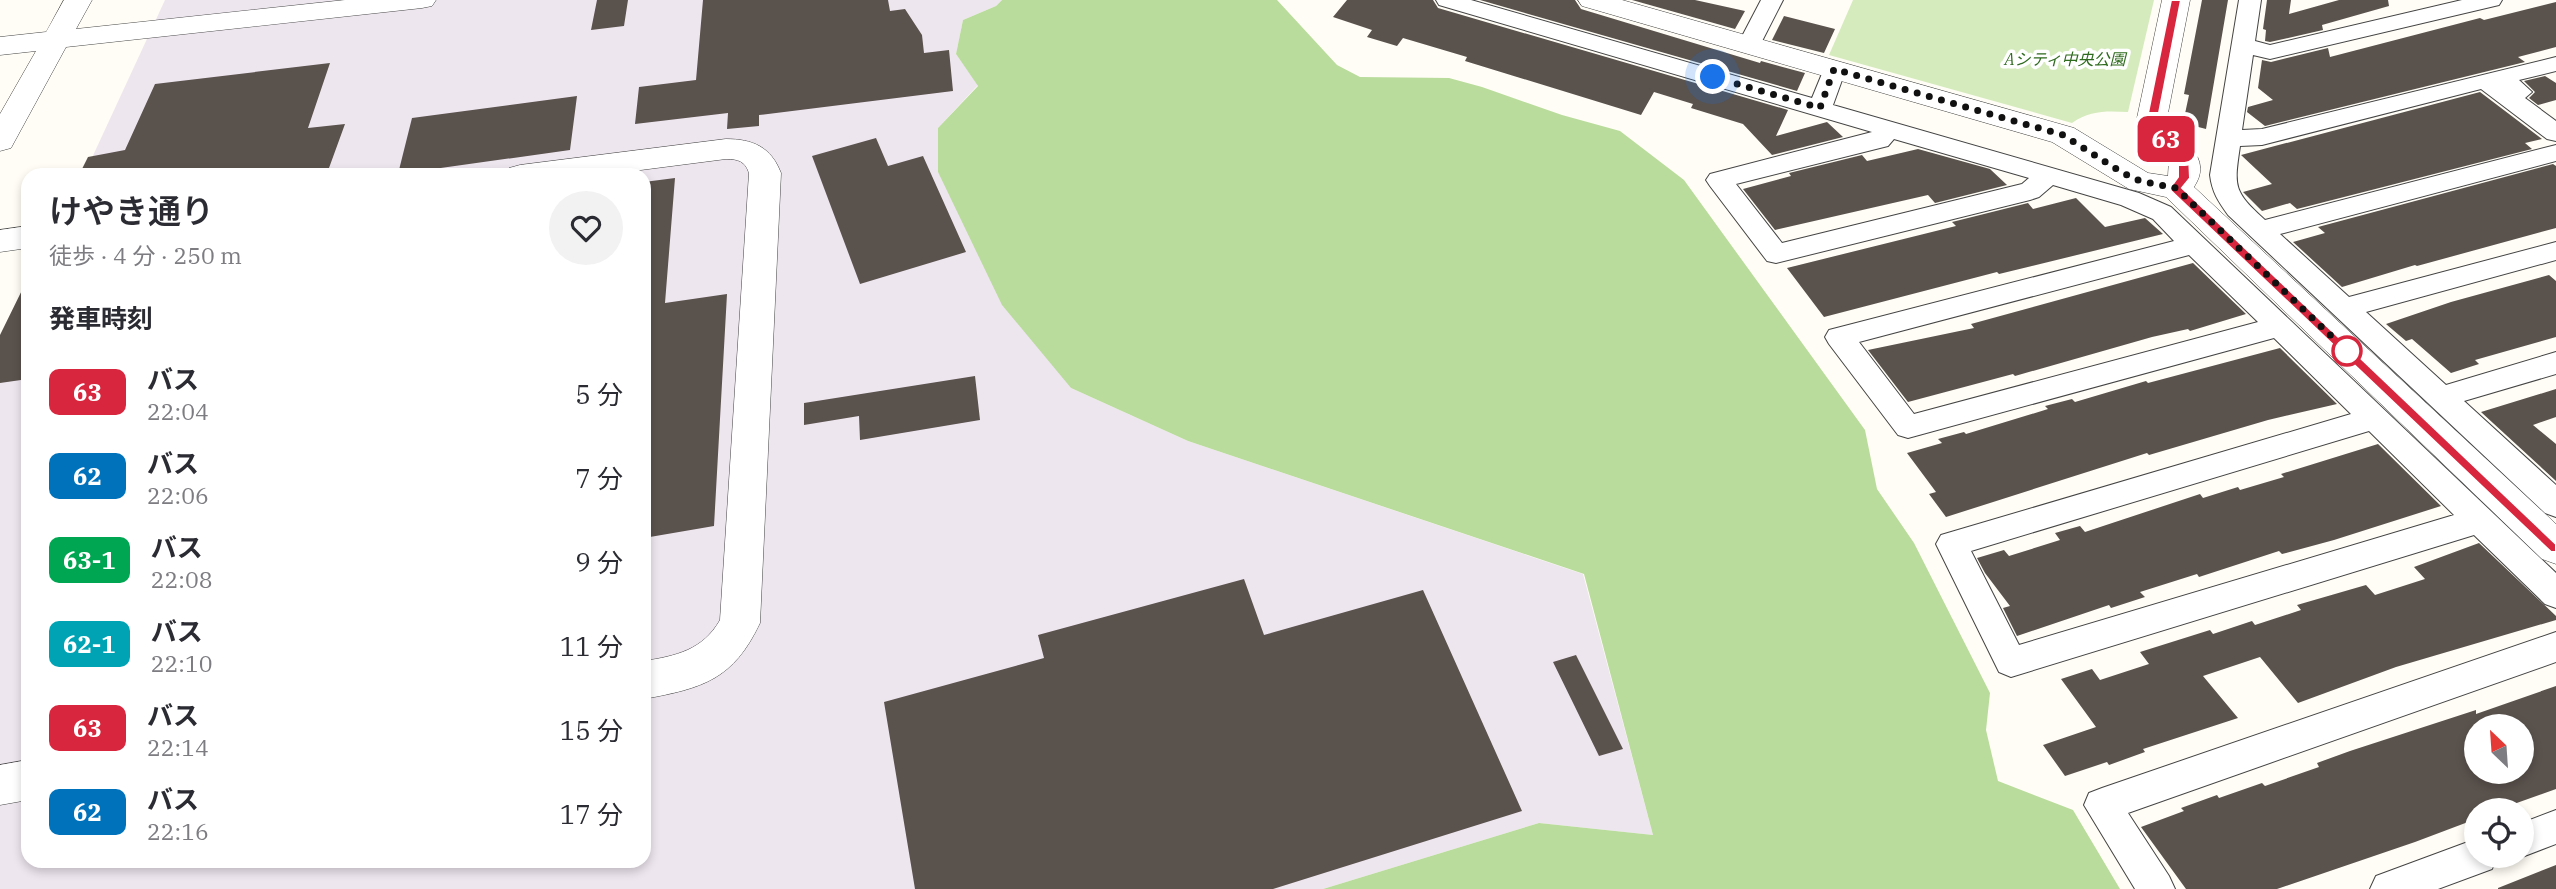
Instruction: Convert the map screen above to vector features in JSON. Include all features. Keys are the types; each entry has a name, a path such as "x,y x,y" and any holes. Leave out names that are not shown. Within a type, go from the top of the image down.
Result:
{"street":[{"path":"0,141 78,0"},
{"path":"0,46 422,0"},
{"path":"1447,0 2130,199 2162,213 2556,594"},
{"path":"1592,0 2063,135 2140,181 2176,188 2556,548"},
{"path":"2176,0 2152,118 2162,134 2183,156 2184,178 2176,188"},
{"path":"2250,0 2223,175 2225,192 2237,209 2492,445 2553,497"},
{"path":"2243,45 2270,52 2491,0"},
{"path":"1750,44 1763,2"},
{"path":"2556,64 2499,78 2556,119"},
{"path":"1820,108 1834,69"},
{"path":"2228,138 2262,137 2485,80 2556,133"},
{"path":"1890,128 1878,140 1719,180 1776,254 2030,191 2049,175"},
{"path":"578,168 734,149 753,154 762,161 765,173 740,623 726,647 700,665 674,675 651,679"},
{"path":"2260,230 2556,153"},
{"path":"0,241 21,238"},
{"path":"2197,244 1839,337 1908,427 2281,326"},
{"path":"2345,308 2556,251"},
{"path":"2441,397 2556,363"},
{"path":"2375,418 1952,544 2011,662 2480,520"},
{"path":"2424,466 2492,445"},
{"path":"2156,889 2102,805 2556,647"},
{"path":"0,785 21,781"},
{"path":"2534,835 2556,827"},
{"path":"2389,889 2464,862"}],"shaded area":[{"path":"165,0 1002,0 996,6 963,20 956,54 978,85 938,128 938,172 1071,388 1188,441 1583,574 1653,835 1539,823 1323,889 0,889 0,354 21,309 21,868 651,868 651,168 87,168"}],"green space":[{"path":"1002,0 1277,0 1337,65 1360,77 1449,78 1482,87 1562,115 1620,131 1684,180 1865,430 1877,489 1914,543 1990,693 1986,730 1998,781 2073,810 2120,889 1323,889 1539,823 1653,835 1584,574 1188,441 1071,388 1002,305 938,172 938,128 978,86 956,54 963,20 996,6"},
{"name":"Aシティ中央公園","path":"1853,0 2154,0 2128,112 2092,114 2072,123 1829,55"}],"building":[{"path":"597,0 628,0 624,26 591,30"},
{"path":"703,0 888,0 890,11 905,9 922,35 924,53 949,50 953,91 759,115 759,126 727,129 728,113 635,124 639,87 696,80"},
{"path":"1347,0 1433,0 1438,8 1788,110 1776,136 1827,122 1843,137 1772,155 1743,124 1691,108 1693,104 1654,92 1641,115 1465,61 1467,57 1403,38 1397,46 1367,37 1372,30 1333,17"},
{"path":"1480,0 1575,0 1581,9 1760,63 1761,61 1805,73 1797,91"},
{"path":"1632,0 1695,0 1745,11 1735,29"},
{"path":"2202,0 2228,0 2206,129 2183,123 2189,95 2184,94"},
{"path":"2267,0 2291,0 2289,14 2339,0 2388,0 2389,6 2322,25 2323,30 2270,42 2265,41 2266,30 2263,29"},
{"path":"2556,2 2556,47 2518,57 2525,62 2265,126 2247,112 2248,107 2273,100 2258,88 2262,60 2271,62 2328,48 2330,57 2480,18 2484,20"},
{"path":"1784,16 1835,29 1824,53 1772,40"},
{"path":"330,63 308,128 345,124 329,168 82,168 88,157 125,150 155,84"},
{"path":"2545,76 2556,83 2556,100 2538,105 2529,98 2535,92 2524,81"},
{"path":"2480,92 2542,139 2525,143 2532,149 2297,209 2290,203 2262,211 2243,192 2272,184 2241,155"},
{"path":"577,96 570,150 441,168 400,168 412,118"},
{"path":"876,138 888,166 923,156 966,252 860,284 812,156"},
{"path":"1918,149 1990,169 2007,185 1935,203 1928,195 1775,230 1743,189 1791,176 1789,173 1862,155 1867,161"},
{"path":"2553,164 2556,166 2556,228 2342,287 2293,242 2325,233 2318,227"},
{"path":"675,178 665,303 727,294 714,526 651,537 651,181"},
{"path":"2076,198 2105,227 2145,218 2163,234 1999,274 1997,272 1824,317 1787,268 1956,226 1952,222 2028,203 2033,209"},
{"path":"2193,263 2246,314 2190,331 2188,329 2152,337 2015,376 2013,374 1908,402 1868,350 1974,328 1971,324"},
{"path":"2549,275 2556,281 2556,337 2475,360 2479,364 2451,373 2412,339 2406,341 2386,324 2451,302"},
{"path":"21,292 21,380 0,383 0,335"},
{"path":"2280,348 2337,404 2268,420 2149,455 2147,453 1946,517 1929,494 1936,492 1907,453 1942,443 1938,439 1964,432 1966,434 2048,409 2045,406 2072,399 2075,402 2146,381 2148,383"},
{"path":"975,376 980,420 860,440 859,416 804,425 804,403"},
{"path":"2556,389 2556,417 2533,425 2556,444 2556,481 2481,412"},
{"path":"2378,444 2441,506 2334,540 2282,554 2279,551 2199,577 2197,574 2140,592 2145,597 2111,608 2109,605 2017,636 2003,608 2010,606 1977,558 2004,550 2009,556 2060,540 2055,533 2080,526 2085,532 2200,494 2203,498 2238,487 2240,490 2284,477 2281,474"},
{"path":"2479,543 2556,616 2556,620 2396,667 2298,703 2260,657 2203,676 2238,718 2143,749 2145,752 2109,765 2107,762 2065,776 2043,745 2096,727 2061,679 2092,669 2100,680 2149,664 2140,652 2210,630 2213,634 2252,621 2255,625 2301,610 2297,605 2366,585 2375,595 2425,579 2414,567"},
{"path":"1244,579 1264,635 1423,590 1522,811 1273,889 915,889 884,702 1044,658 1038,635"},
{"path":"1576,655 1623,749 1599,756 1553,662"},
{"path":"2556,686 2556,789 2531,798 2464,798 2464,824 2277,889 2186,889 2141,827 2217,795 2219,798 2262,783 2265,786 2319,767 2317,763 2350,751 2476,710 2476,714"},
{"path":"2556,865 2556,889 2498,889 2498,888"}],"bus line":[{"name":"63","path":"2176,0 2152,118 2162,134 2183,156 2184,178 2176,188 2556,548"}],"route":[{"path":"1713,77 1820,108 1834,69 2063,135 2140,181 2176,188 2347,351"}]}
